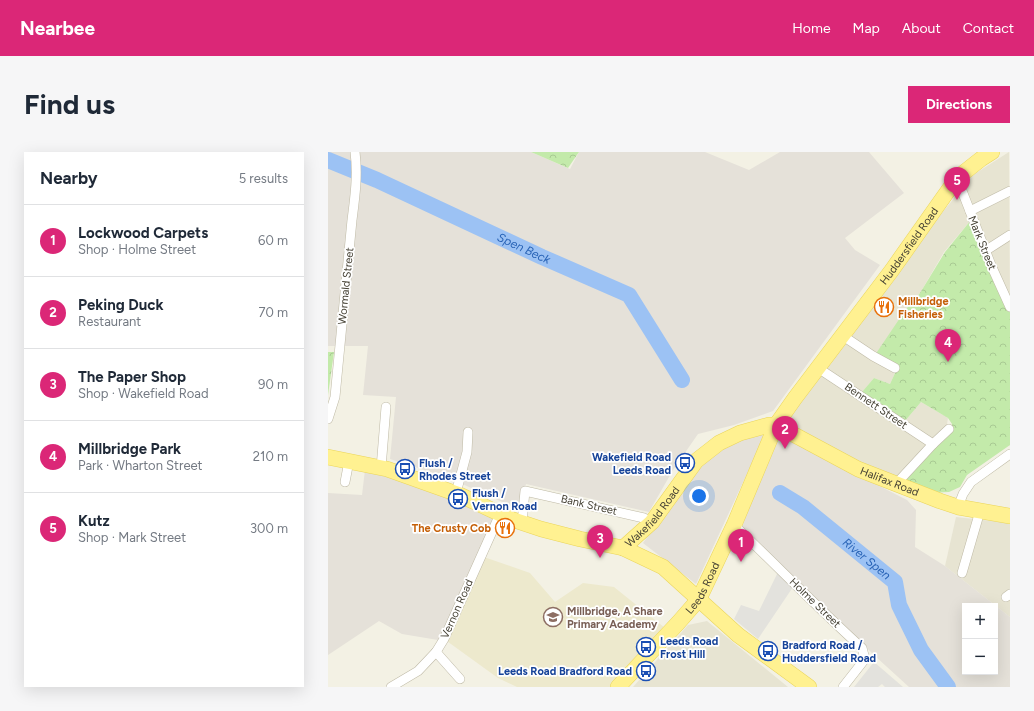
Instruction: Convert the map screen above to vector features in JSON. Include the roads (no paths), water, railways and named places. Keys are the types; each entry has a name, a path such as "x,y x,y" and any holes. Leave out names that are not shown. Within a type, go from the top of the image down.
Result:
{"main road":[{"name":"Huddersfield Road","path":"776,424 892,270 957,178 992,152"},
{"name":"Halifax Road","path":"776,424 858,469 896,484 958,507 1010,516"},
{"name":"Wakefield Road","path":"328,459 349,461 381,468 456,493 511,519 580,540 623,548 652,522 696,461 719,443 740,433 776,424"},
{"name":"Leeds Road","path":"618,687 699,599 734,525 776,424"},
{"path":"623,548 663,567 738,635 809,687"}],"street":[{"name":"Wormald Street","path":"328,419 335,397 356,191 357,166 355,152"},
{"name":"Mark Street","path":"957,178 985,251 1008,296 1010,307"},
{"path":"970,211 1010,191"},
{"path":"985,251 1010,235"},
{"path":"843,336 873,356 895,368"},
{"name":"Bennett Street","path":"818,368 933,444"},
{"path":"381,468 386,407"},
{"path":"896,484 949,429"},
{"path":"456,493 467,452 468,432"},
{"path":"958,507 963,494 971,482 1010,454"},
{"path":"345,482 349,461"},
{"name":"Bank Street","path":"522,522 526,491 644,518 652,522"},
{"path":"962,573 980,511"},
{"name":"Vernon Road","path":"391,687 418,671 436,652 444,640 500,514"},
{"name":"Holme Street","path":"734,525 809,599 862,648 865,659 843,687"},
{"path":"436,652 460,679"}],"waterway":[{"name":"Spen Beck","path":"328,160 377,180 542,257 629,295 682,380"},
{"name":"River Spen","path":"780,493 803,507 895,582 899,605 921,650 948,687"}],"place":[{"name":"Kutz","path":"957,200"},
{"name":"Millbridge Fisheries","path":"884,307"},
{"name":"Millbridge Park","path":"948,362"},
{"name":"Peking Duck","path":"785,449"},
{"name":"Wakefield Road Leeds Road","path":"685,463"},
{"name":"Flush / Rhodes Street","path":"405,469"},
{"name":"Flush / Vernon Road","path":"458,499"},
{"name":"The Crusty Cob","path":"505,528"},
{"name":"The Paper Shop","path":"600,558"},
{"name":"Lockwood Carpets","path":"741,562"},
{"name":"Millbridge, A Share Primary Academy","path":"553,617"},
{"name":"Leeds Road Frost Hill","path":"646,647"},
{"name":"Bradford Road / Huddersfield Road","path":"768,651"},
{"name":"Leeds Road Bradford Road","path":"646,671"}]}
